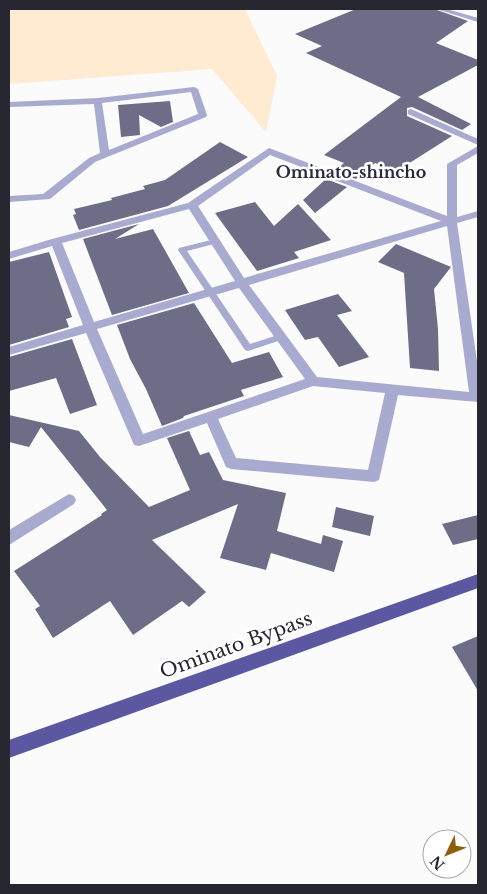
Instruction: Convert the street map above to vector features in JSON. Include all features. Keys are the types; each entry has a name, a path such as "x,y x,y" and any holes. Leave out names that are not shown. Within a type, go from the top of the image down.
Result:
{"highway":[{"name":"Ominato Bypass","path":"9,749 478,581"}],"street":[{"path":"440,9 478,20"},
{"path":"9,104 98,101 194,89 203,115 92,160 46,197 9,199"},
{"path":"98,101 105,154"},
{"path":"411,112 478,142"},
{"path":"56,241 90,327 139,441 313,381 476,398 452,222 452,164 478,149"},
{"path":"9,256 56,241 192,205 269,151 452,222"},
{"path":"192,205 241,282 313,381"},
{"path":"9,351 478,214"},
{"path":"211,417 231,463 374,476 392,390"},
{"path":"9,538 69,500"}],"lane":[{"path":"215,240 182,250 248,348 281,337"}],"shaded area":[{"path":"9,9 245,9 277,76 266,132 212,69 9,84"}],"building":[{"path":"356,9 434,9 468,21 436,43 478,60 478,65 418,97 471,124 462,130 412,107 407,108 407,116 452,136 397,171 375,163 356,179 335,171 344,163 324,155 401,97 306,53 322,46 295,34"},
{"path":"170,101 173,122 161,127 139,115 140,135 121,137 118,105"},
{"path":"220,142 248,157 168,206 79,230 73,215 76,214 74,209 112,200 111,198 145,189 143,186 165,180"},
{"path":"326,179 347,187 315,213 303,200"},
{"path":"255,202 274,226 298,204 331,240 294,252 299,258 257,271 215,213"},
{"path":"139,224 115,239 153,229 189,293 112,315 83,239"},
{"path":"396,244 451,267 434,289 438,329 439,371 410,368 404,273 378,262"},
{"path":"49,252 72,317 66,319 69,327 9,345 9,262"},
{"path":"338,294 352,311 337,315 369,357 339,367 318,337 305,340 285,310"},
{"path":"194,303 232,363 269,352 283,377 241,390 244,396 184,416 162,426 146,389 130,359 117,325"},
{"path":"72,339 97,405 70,414 56,378 9,391 9,357"},
{"path":"9,415 79,431 100,457 149,507 190,490 167,438 189,431 200,455 209,452 223,480 286,493 277,531 321,544 323,535 343,541 334,572 271,553 266,570 220,558 238,504 152,540 206,592 189,607 182,601 133,635 110,601 53,638 35,609 40,606 14,571 107,510 41,427 29,447 9,442"},
{"path":"336,507 374,516 370,536 332,527"},
{"path":"478,515 478,539 453,545 442,524"},
{"path":"478,636 478,691 452,647"}],"district":[{"name":"Ominato-shincho","path":"351,172"}]}
